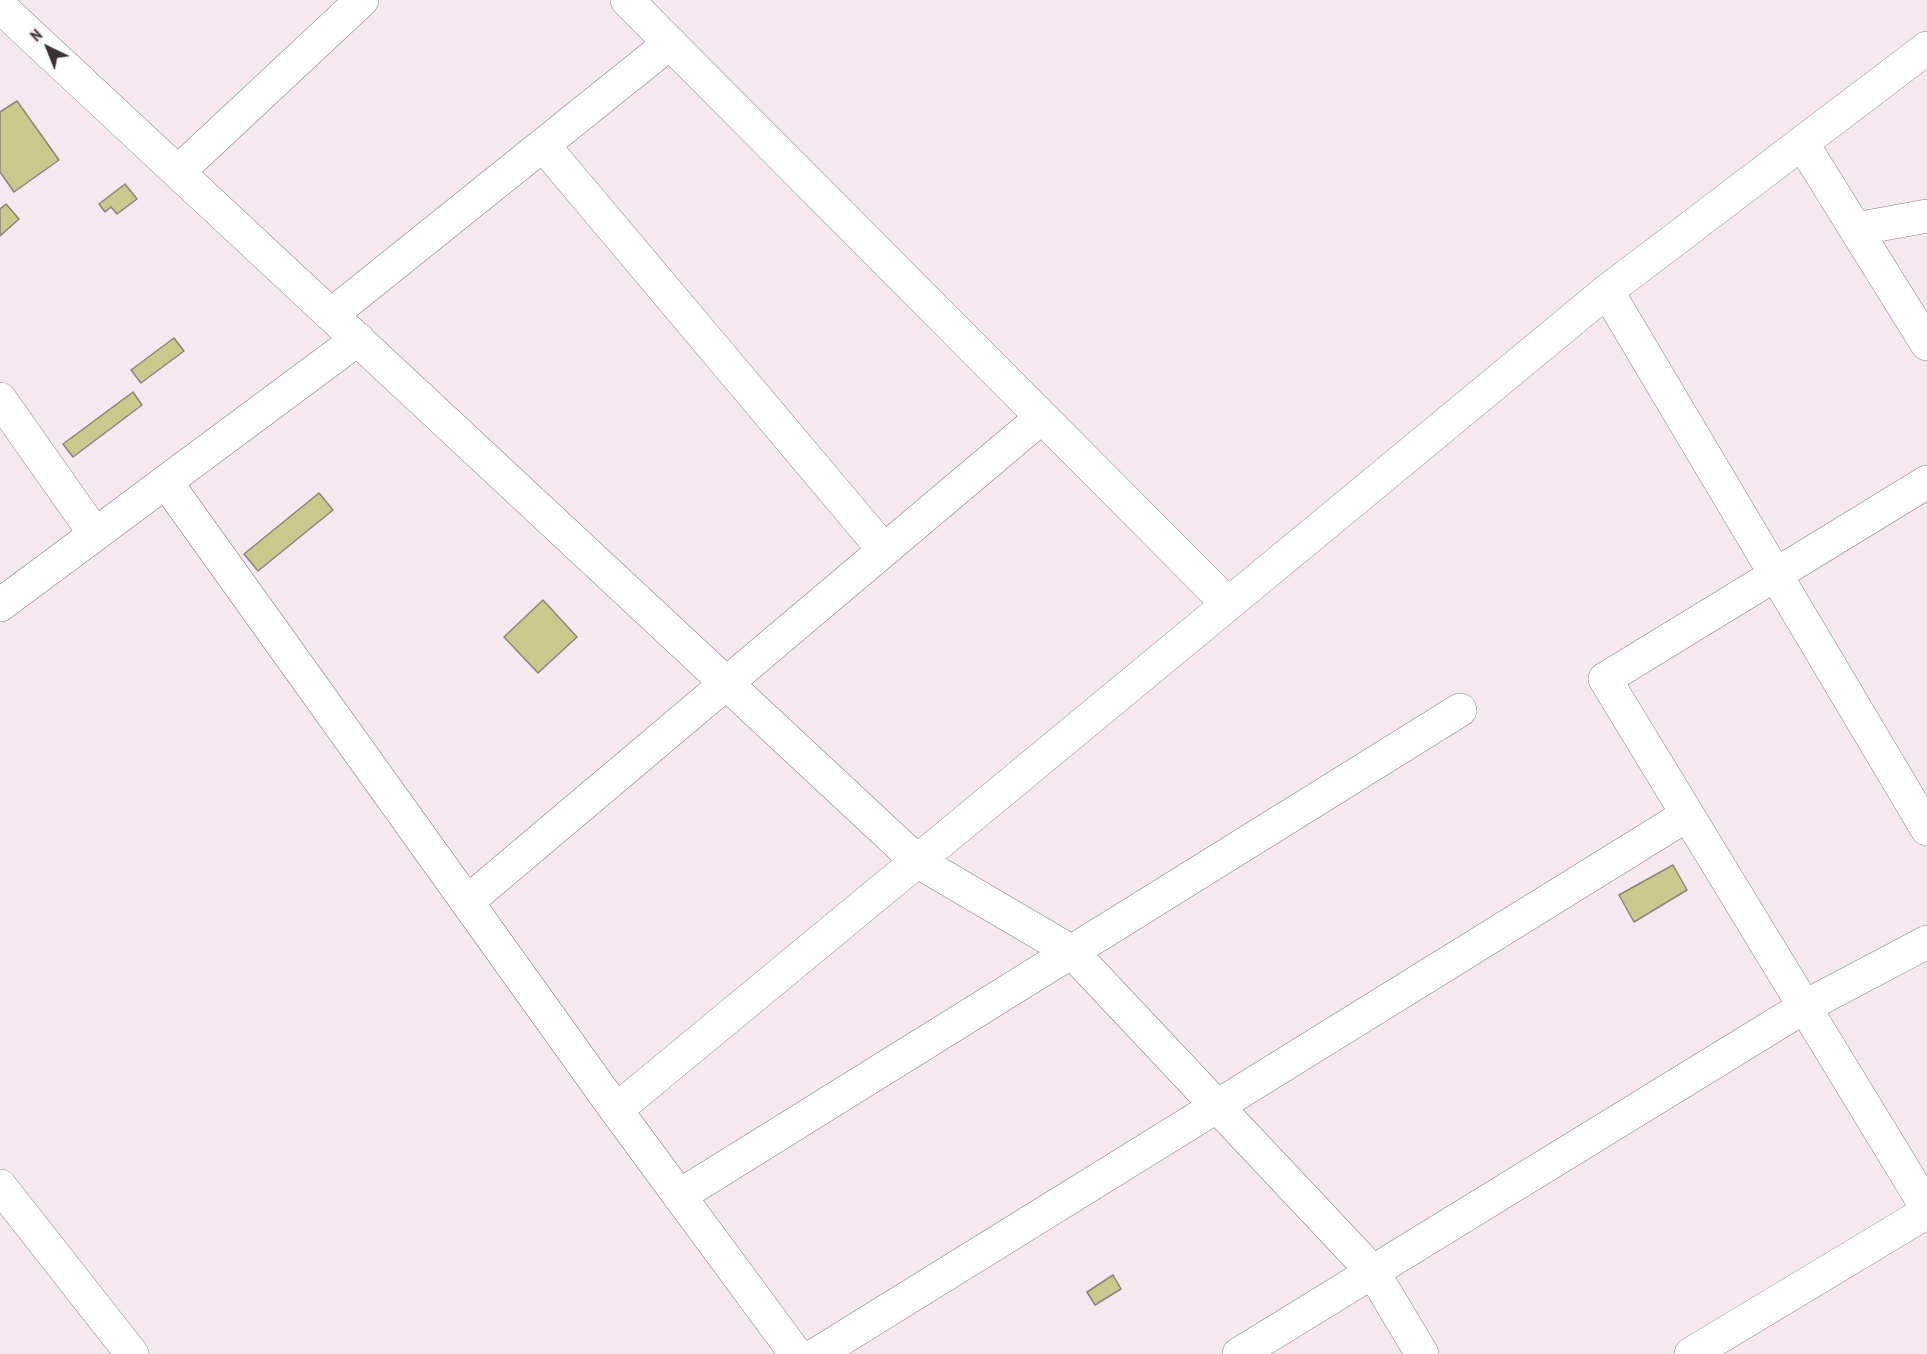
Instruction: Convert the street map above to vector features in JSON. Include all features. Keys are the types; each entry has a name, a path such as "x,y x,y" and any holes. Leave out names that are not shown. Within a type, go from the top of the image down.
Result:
{"street":[{"path":"178,172 362,0"},
{"path":"627,0 1228,604"},
{"path":"7,9 178,172 917,861 1072,952 1372,1272 1422,1354"},
{"path":"331,315 670,43"},
{"path":"616,1110 1607,291 1927,48"},
{"path":"1802,143 1927,344"},
{"path":"543,145 884,550"},
{"path":"1856,229 1927,216"},
{"path":"1607,291 1777,573 1927,829"},
{"path":"0,605 358,339"},
{"path":"0,399 95,534"},
{"path":"467,902 1042,417"},
{"path":"166,482 616,1110 796,1354"},
{"path":"1691,1354 1724,1346 1927,1210 1605,679 1927,482"},
{"path":"680,1196 1460,710"},
{"path":"818,1354 1687,815"},
{"path":"1239,1354 1804,1007 1927,942"},
{"path":"0,1186 132,1354"}],"building":[{"path":"17,101 59,160 14,192 0,172 0,112"},
{"path":"125,184 137,199 117,214 111,207 105,212 99,204"},
{"path":"6,204 19,219 0,236 0,209"},
{"path":"174,338 184,351 141,383 131,370"},
{"path":"133,392 142,405 73,457 63,444"},
{"path":"319,493 333,510 258,571 244,554"},
{"path":"543,600 577,637 538,673 504,637"},
{"path":"1673,865 1687,890 1634,922 1619,895"},
{"path":"1113,1275 1121,1289 1095,1305 1087,1292"}]}
